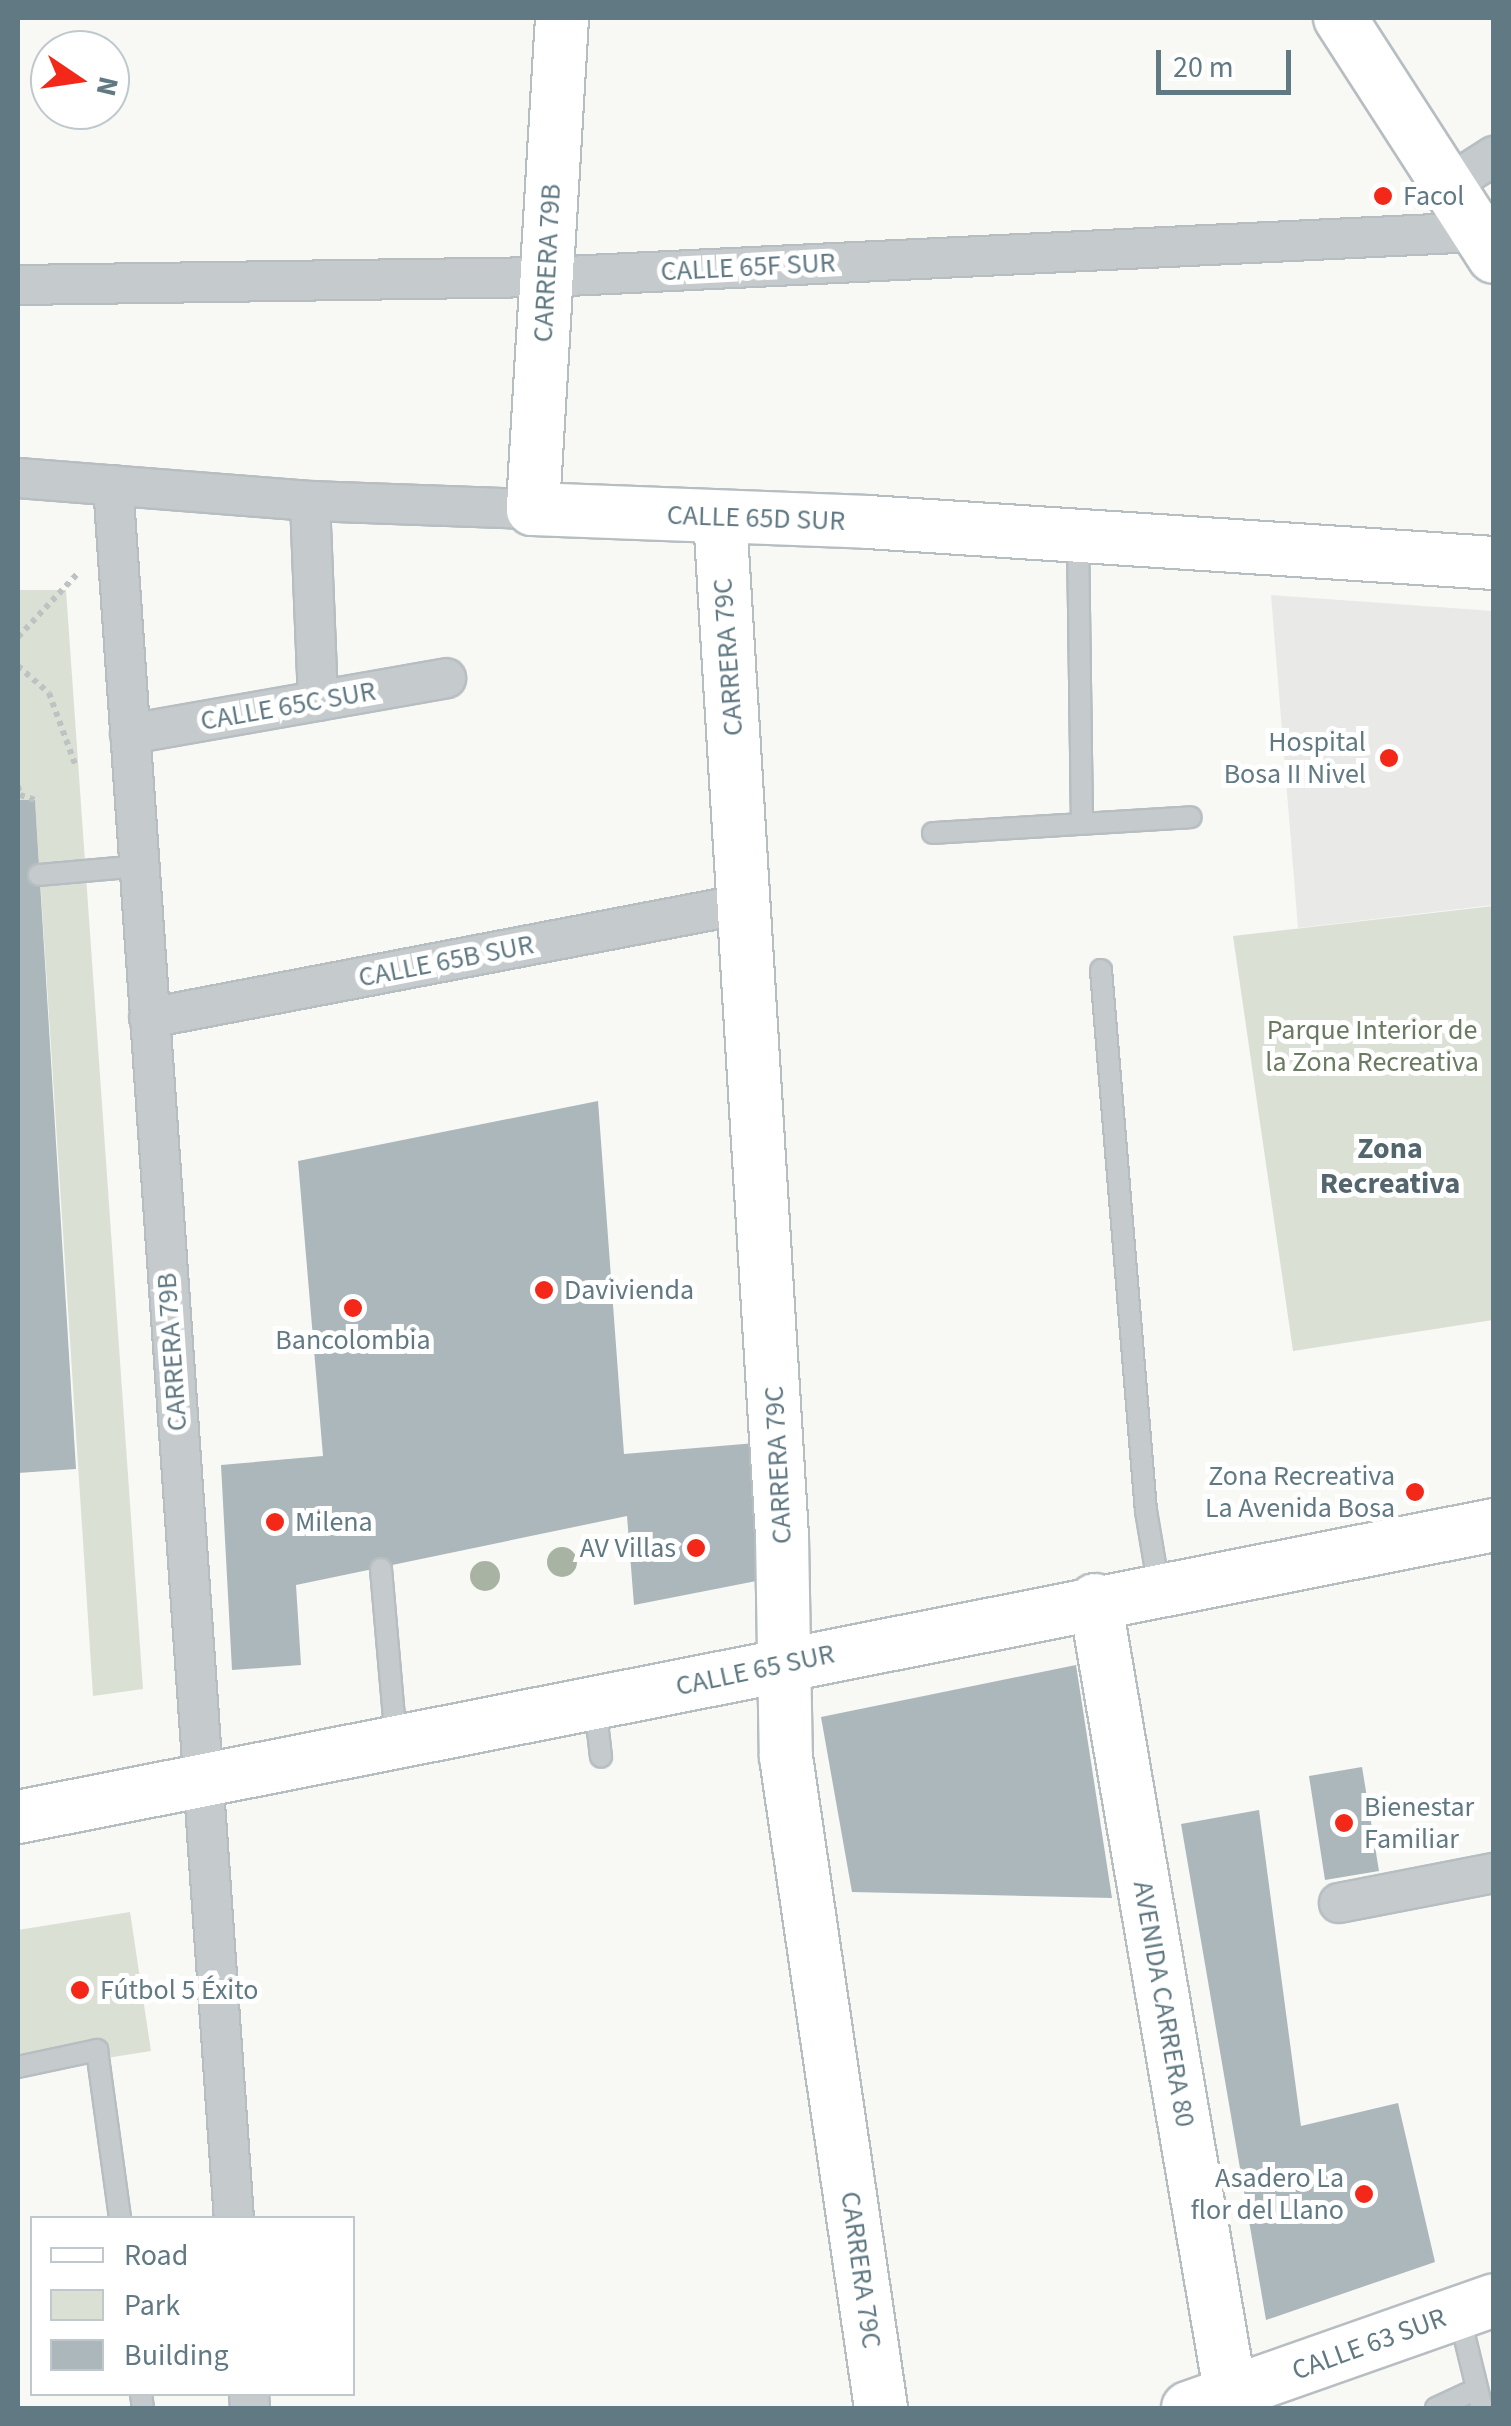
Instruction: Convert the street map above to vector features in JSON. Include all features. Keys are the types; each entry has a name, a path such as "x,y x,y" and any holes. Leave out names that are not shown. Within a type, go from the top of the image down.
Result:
{"street":[{"name":"CARRERA 79B","path":"532,509 562,18"},
{"path":"1340,18 1486,245"},
{"path":"1447,186 1494,156"},
{"name":"CALLE 65F SUR","path":"18,285 546,277 1486,245"},
{"name":"CALLE 65D SUR","path":"18,478 310,501 720,517 1494,563"},
{"name":"CARRERA 79B","path":"112,485 234,2216"},
{"path":"310,501 318,701"},
{"name":"CARRERA 79C","path":"720,517 782,1536 786,1757 881,2408"},
{"name":"CALLE 65C SUR","path":"130,734 446,678"},
{"name":"CALLE 65B SUR","path":"149,1018 744,904"},
{"name":"CALLE 65 SUR","path":"18,1817 1095,1600 1494,1525"},
{"name":"AVENIDA CARRERA 80","path":"1095,1600 1217,2404"},
{"path":"1339,1903 1494,1873"},
{"name":"CALLE 63 SUR","path":"1217,2404 1476,2306"}],"lane":[{"path":"1078,536 1082,824"},
{"path":"932,834 1192,817"},
{"path":"39,874 139,866"},
{"path":"1100,970 1146,1510 1160,1588"},
{"path":"382,1569 396,1742"},
{"path":"595,1702 600,1757"},
{"path":"18,2067 97,2050 120,2216"},
{"path":"1436,2408 1479,2399 1476,2306"}],"path":[{"path":"18,637 84,565"},
{"path":"18,666 50,693 75,764"},
{"path":"18,786 20,796 35,800"}],"shaded area":[{"name":"Hospital Bosa II Nivel","path":"1271,595 1493,611 1493,905 1298,928"}],"green space":[{"path":"18,590 66,590 143,1689 93,1696 35,800 18,800"},
{"name":"Parque Interior de la Zona Recreativa","path":"1493,906 1493,1320 1293,1351 1233,936"},
{"name":"Fútbol 5 Éxito","path":"130,1912 151,2051 18,2072 18,1930"}],"building":[{"path":"18,800 35,800 76,1469 18,1473"},
{"path":"598,1101 624,1454 756,1443 766,1579 634,1605 627,1516 296,1585 301,1665 232,1670 221,1465 323,1456 298,1161"},
{"path":"1076,1665 1112,1898 852,1892 821,1717"},
{"name":"Bienestar Familiar","path":"1362,1767 1379,1871 1325,1880 1309,1776"},
{"path":"1259,1810 1301,2126 1398,2103 1435,2262 1266,2320 1181,1824"}],"place":[{"name":"Facol","path":"1383,196"},
{"name":"Hospital Bosa II Nivel","path":"1389,758"},
{"name":"Davivienda","path":"544,1290"},
{"name":"Bancolombia","path":"353,1308"},
{"name":"Zona Recreativa La Avenida Bosa","path":"1415,1492"},
{"name":"Milena","path":"275,1522"},
{"name":"AV Villas","path":"696,1548"},
{"name":"Bienestar Familiar","path":"1344,1823"},
{"name":"Fútbol 5 Éxito","path":"80,1990"},
{"name":"Asadero La flor del Llano","path":"1364,2194"}],"district":[{"name":"Zona Recreativa","path":"1390,1166"}]}
